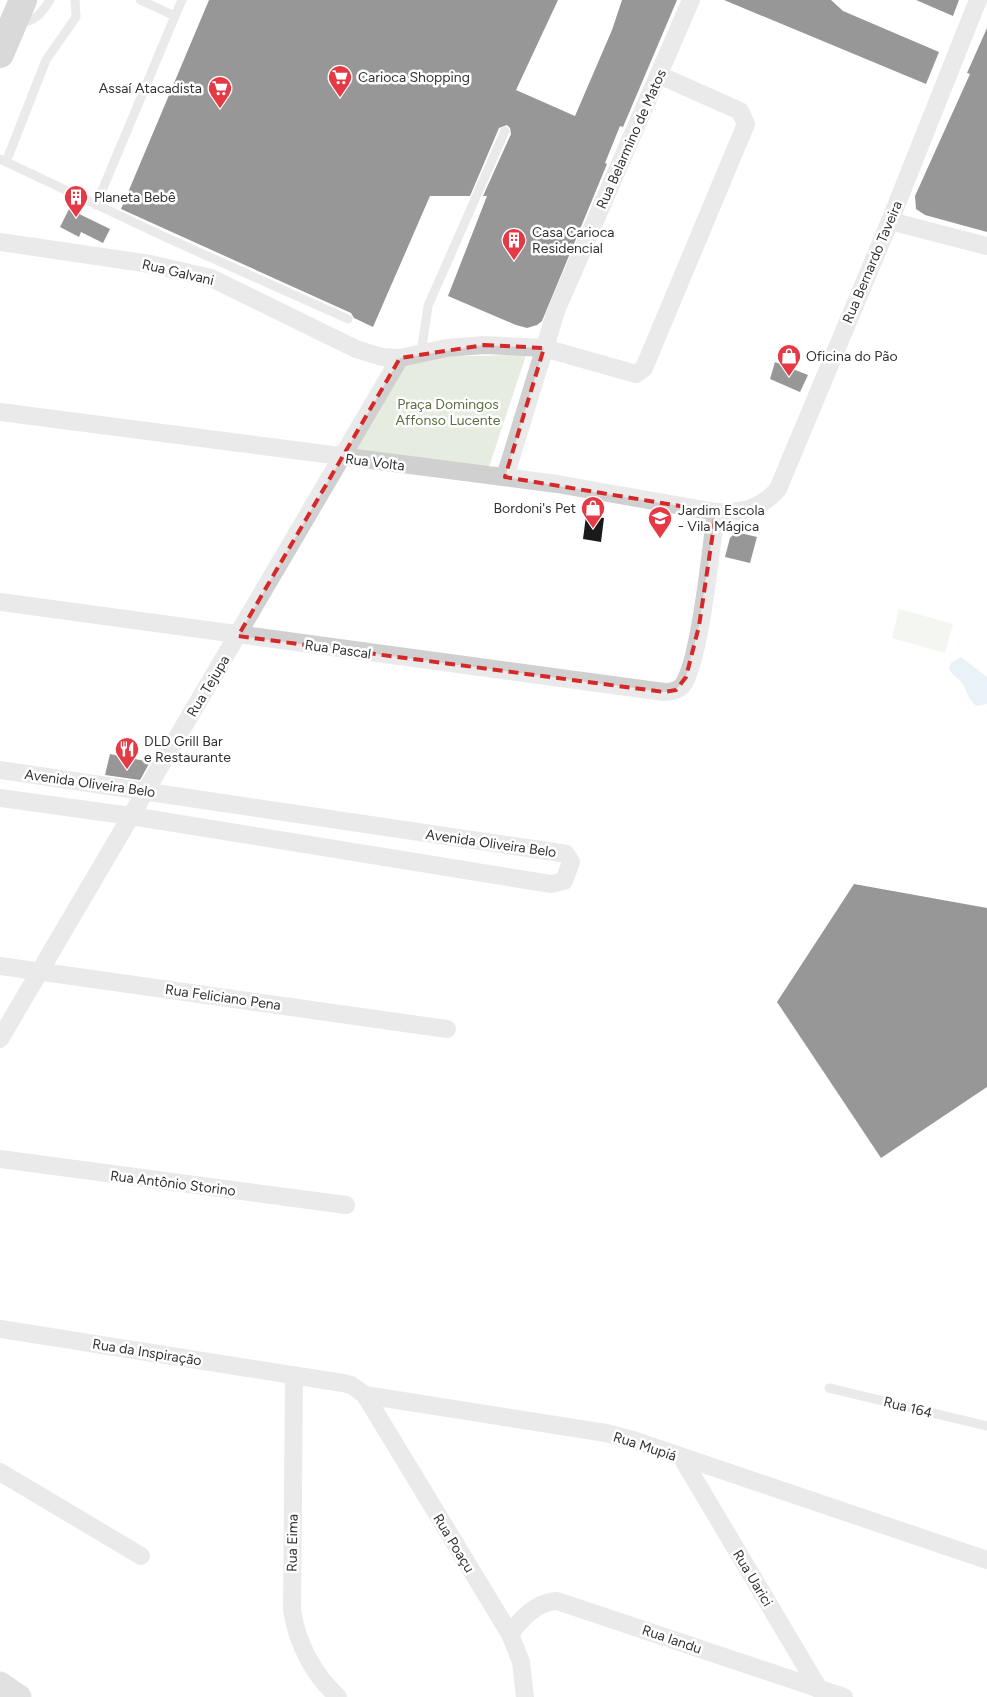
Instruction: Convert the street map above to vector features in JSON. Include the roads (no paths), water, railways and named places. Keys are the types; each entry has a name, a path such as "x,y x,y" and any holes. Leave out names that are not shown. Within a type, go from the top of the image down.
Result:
{"main road":[{"path":"0,54 18,12"}],"street":[{"name":"Rua Belarmino de Matos","path":"504,478 556,312 691,0"},
{"name":"Rua Bernardo Taveira","path":"749,510 769,500 778,489 890,221 978,0"},
{"path":"400,358 422,353 484,345 544,348 636,374 644,368 746,124 744,115 740,112 659,75"},
{"path":"890,221 987,246"},
{"name":"Rua Galvani","path":"0,242 150,264 211,278 356,349 382,357 400,358"},
{"name":"Rua Tejupa","path":"0,1039 238,636 340,457 400,358"},
{"name":"Rua Volta","path":"0,412 557,484 716,512 735,513 749,510"},
{"name":"Rua Pascal","path":"0,602 238,636 664,692 676,690 682,686 693,654 716,512"},
{"name":"Avenida Oliveira Belo","path":"0,770 566,854 571,862 564,881 551,884 131,816 0,798"},
{"name":"Rua Feliciano Pena","path":"0,966 447,1029"},
{"name":"Rua Antônio Storino","path":"0,1159 346,1205"},
{"name":"Rua da Inspiração","path":"0,1329 294,1375"},
{"name":"Rua Mupiá","path":"294,1375 342,1383 351,1386 365,1395 606,1433 987,1560"},
{"name":"Rua Eima","path":"294,1375 292,1610 295,1630 302,1647 323,1681 338,1697"},
{"name":"Rua Poaçu","path":"365,1395 510,1634 520,1662 525,1697"},
{"name":"Rua Uarici","path":"682,1458 822,1693"},
{"path":"0,1472 141,1556"},
{"name":"Rua Iandu","path":"510,1634 532,1610 549,1601 557,1600 822,1693 844,1697"},
{"path":"0,1684 19,1697"}],"lane":[{"path":"18,12 32,21 42,13 50,0"},
{"path":"75,0 76,17 46,60 3,160 96,205 348,318"},
{"path":"140,0 174,16"},
{"path":"96,205 182,0"},
{"path":"422,353 428,306 505,130"},
{"name":"Rua 164","path":"829,1388 987,1426"}],"water":[{"path":"961,657 987,677 987,704 976,706 969,697 964,685 950,671 951,663"}],"place":[{"name":"Carioca Shopping","path":"340,98"},
{"name":"Assaí Atacadista","path":"220,109"},
{"name":"Planeta Bebê","path":"76,218"},
{"name":"Casa Carioca Residencial","path":"514,261"},
{"name":"Oficina do Pão","path":"789,377"},
{"name":"Bordoni's Pet","path":"593,529"},
{"name":"Jardim Escola - Vila Mágica","path":"660,539"},
{"name":"DLD Grill Bar e Restaurante","path":"127,770"}],"park label":[{"name":"Praça Domingos Affonso Lucente","path":"448,412"}]}
